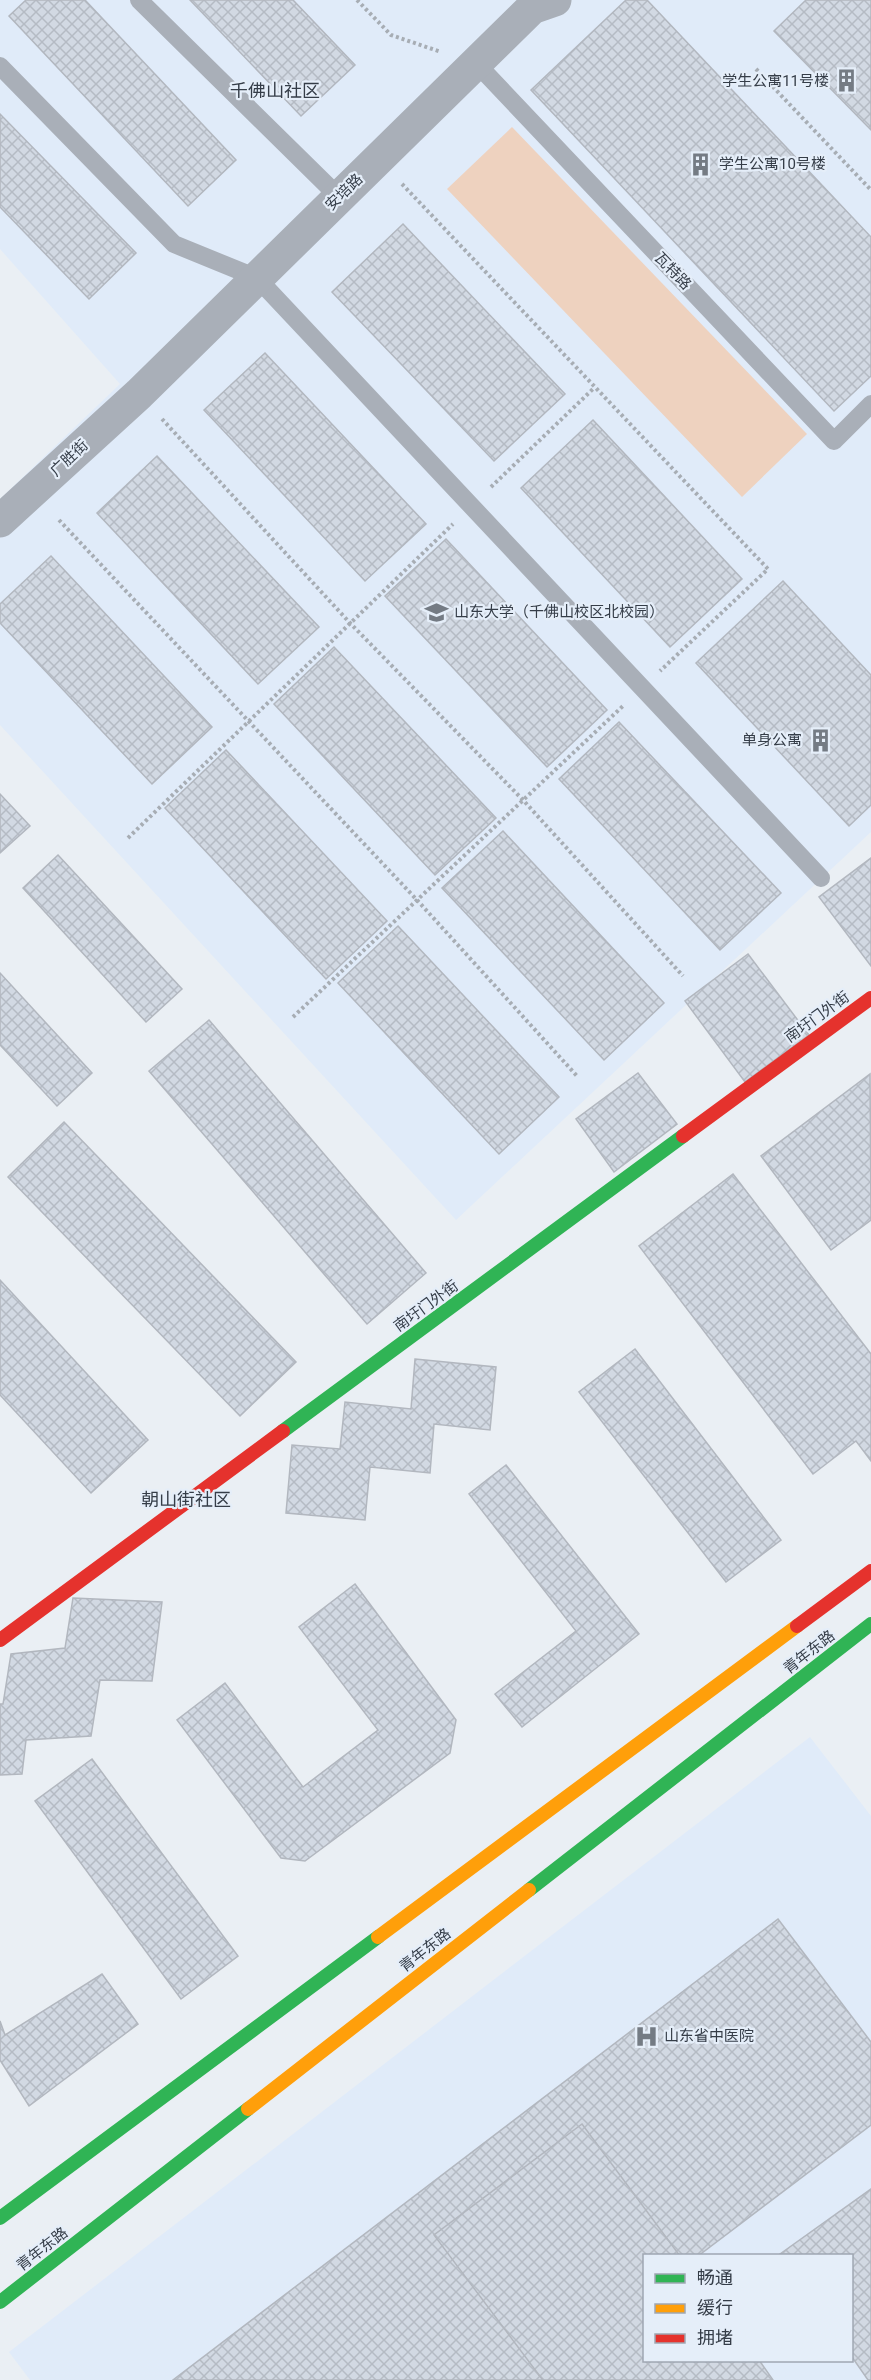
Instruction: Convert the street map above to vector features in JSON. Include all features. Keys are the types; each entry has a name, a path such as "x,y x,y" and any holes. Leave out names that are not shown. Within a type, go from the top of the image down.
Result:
{"main road":[{"name":"南圩门外街","path":"0,1640 871,998"},
{"name":"青年东路","path":"0,2218 871,1571"},
{"name":"青年东路","path":"0,2302 871,1624"}],"street":[{"name":"安培路","path":"139,394 532,8 555,0"},
{"name":"广胜街","path":"0,521 139,394"}],"lane":[{"path":"139,0 339,197"},
{"name":"瓦特路","path":"476,63 834,441 871,404"},
{"path":"0,66 174,244 257,278 821,878"}],"path":[{"path":"357,0 391,35 476,63"},
{"path":"756,69 871,190"},
{"path":"293,1017 768,569 378,159"},
{"path":"128,838 594,388"},
{"path":"139,394 350,623 523,801 683,976"},
{"path":"59,520 417,900 577,1076"}],"shaded area":[{"name":"山东大学（千佛山校区北校园）","path":"0,0 871,0 871,832 456,1220 0,725 0,499 120,384 0,249"},
{"path":"512,127 807,434 742,497 447,189"},
{"name":"山东省中医院","path":"810,1737 871,1816 871,2380 30,2380 9,2352"}],"building":[{"path":"26,0 85,0 236,160 188,206 9,16"},
{"path":"190,0 293,0 355,65 301,116"},
{"name":"学生公寓10号楼","path":"626,0 647,0 871,237 871,376 834,411 531,90"},
{"name":"学生公寓11号楼","path":"806,0 871,0 871,130 774,31"},
{"path":"0,114 136,253 89,299 0,207"},
{"path":"403,224 565,394 494,461 332,292"},
{"path":"265,353 426,524 365,581 204,410"},
{"path":"593,420 742,579 670,647 521,488"},
{"path":"157,456 319,627 258,684 97,513"},
{"path":"446,539 607,710 547,767 385,596"},
{"path":"51,556 212,727 152,784 0,623 0,604"},
{"name":"单身公寓","path":"783,581 871,675 871,805 849,826 696,663"},
{"path":"334,647 496,818 435,875 274,704"},
{"path":"619,722 781,893 720,950 559,779"},
{"path":"226,750 387,921 326,979 165,808"},
{"path":"0,794 30,826 0,853"},
{"path":"503,831 664,1003 604,1060 442,888"},
{"path":"58,855 182,989 146,1022 23,888"},
{"path":"871,858 871,966 819,897"},
{"path":"398,926 559,1097 499,1154 338,983"},
{"path":"748,954 809,1035 745,1082 685,1001"},
{"path":"0,973 92,1073 57,1106 0,1045"},
{"path":"209,1020 426,1273 367,1324 149,1071"},
{"path":"638,1073 677,1124 614,1172 576,1119"},
{"path":"870,1074 871,1220 831,1250 761,1156"},
{"path":"64,1122 296,1362 240,1416 8,1177"},
{"path":"733,1174 871,1354 871,1461 856,1441 813,1474 639,1246"},
{"path":"0,1280 148,1440 91,1493 0,1395"},
{"path":"635,1349 781,1540 726,1582 579,1392"},
{"path":"415,1359 496,1367 490,1430 434,1424 430,1473 370,1467 365,1520 286,1513 292,1445 340,1449 345,1402 411,1409"},
{"path":"506,1465 639,1634 522,1727 495,1694 576,1631 469,1494"},
{"path":"355,1584 456,1720 450,1753 305,1861 281,1858 177,1720 225,1683 303,1787 378,1730 299,1627"},
{"path":"73,1598 162,1602 152,1681 100,1680 91,1736 26,1740 22,1774 0,1775 0,1704 3,1704 11,1654 65,1648"},
{"path":"92,1759 238,1956 181,1999 35,1801"},
{"path":"778,1919 871,2042 871,2125 701,2254 643,2254 643,2297 539,2375 543,2380 173,2380"},
{"path":"102,1974 138,2024 29,2106 0,2060 0,2021 5,2035"},
{"path":"582,2124 679,2254 643,2254 643,2362 760,2362 773,2380 543,2380 434,2235"},
{"path":"871,2189 871,2380 868,2380 853,2358 853,2254 780,2254"}],"traffic: fast":[{"path":"283,1431 683,1136"},
{"path":"529,1890 871,1624"},
{"path":"0,2218 378,1937"},
{"path":"0,2302 248,2109"}],"traffic: slow":[{"path":"378,1937 797,1626"},
{"path":"248,2109 529,1890"}],"traffic: jam":[{"path":"683,1136 871,998"},
{"path":"0,1640 283,1431"},
{"path":"797,1626 871,1571"}],"place":[{"name":"学生公寓11号楼","path":"847,81"},
{"name":"学生公寓10号楼","path":"701,164"},
{"name":"山东大学（千佛山校区北校园）","path":"436,612"},
{"name":"单身公寓","path":"820,740"},
{"name":"山东省中医院","path":"646,2036"}],"district":[{"name":"千佛山社区","path":"275,90"},
{"name":"朝山街社区","path":"186,1499"}]}
